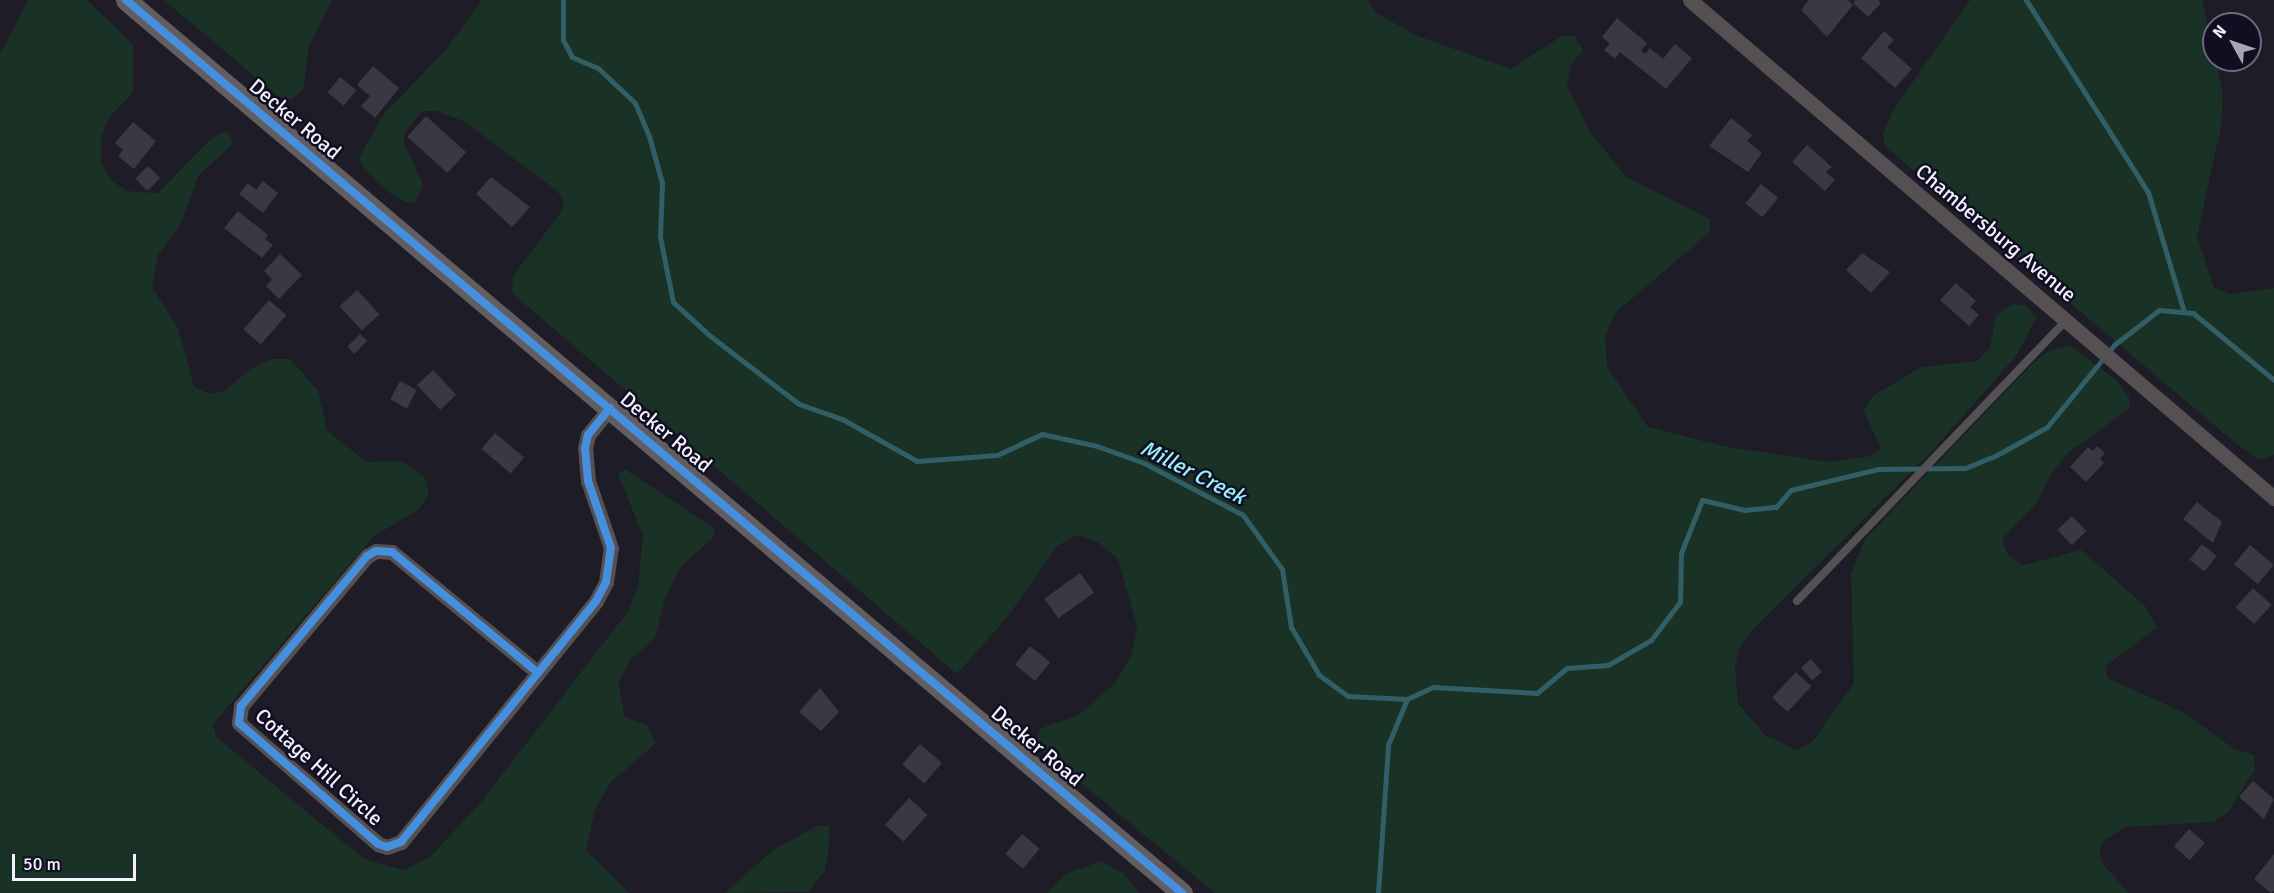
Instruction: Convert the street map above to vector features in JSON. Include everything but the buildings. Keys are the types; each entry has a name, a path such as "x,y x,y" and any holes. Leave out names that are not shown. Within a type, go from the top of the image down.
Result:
{"street":[{"name":"Decker Road","path":"126,0 1182,893"},
{"name":"Chambersburg Avenue","path":"1690,0 2274,498"},
{"name":"Cottage Hill Circle","path":"537,672 392,552 376,551 367,556 241,706 239,723 378,844 394,846 596,601 611,566 607,528 592,496 585,465 588,435 610,408"}],"lane":[{"path":"1797,600 2066,320"}],"green space":[{"path":"28,0 87,0 133,45 133,92 108,119 101,137 101,161 111,180 126,191 158,193 212,138 226,131 230,134 233,144 198,176 182,222 158,255 152,287 178,328 194,387 209,394 224,391 252,368 273,359 290,359 318,391 327,431 367,462 402,461 425,478 429,494 418,510 374,536 213,724 216,737 364,859 403,870 431,856 482,801 629,610 638,587 643,536 618,473 626,470 715,529 713,538 681,566 665,599 655,638 630,660 618,684 625,717 648,726 656,743 611,782 595,810 586,850 629,893 0,893 0,54"},
{"path":"164,0 332,0 309,46 303,90 290,100 278,96"},
{"path":"482,0 1367,0 1375,12 1415,35 1511,69 1562,36 1574,36 1583,50 1571,65 1567,85 1591,133 1625,176 1709,219 1710,232 1615,313 1605,337 1607,367 1648,427 1722,446 1829,462 1871,456 1881,449 1864,410 1874,395 1922,367 1977,361 1990,348 1996,315 2012,304 2025,305 2037,317 2016,356 1935,448 1752,630 1739,649 1735,667 1738,704 1766,736 1797,750 1812,742 1854,683 1851,574 1866,538 2032,364 2049,351 2071,346 2116,380 2129,397 2130,408 2069,452 2052,472 2037,503 2003,538 2003,544 2009,556 2023,565 2081,550 2145,606 2157,628 2106,666 2107,678 2185,713 2234,749 2254,755 2255,769 2228,812 2213,822 2125,827 2105,840 2099,850 2103,864 2129,893 1215,893 1035,745 1040,729 1080,714 1115,683 1132,654 1137,626 1118,559 1098,542 1077,535 1057,546 1009,615 957,674 512,293 513,276 561,212 564,200 556,190 463,121 436,111 422,111 404,133 404,144 423,184 416,201 408,203 390,193 364,169 359,158 384,114 444,52"},
{"path":"1970,0 2202,0 2205,12 2202,12 2202,72 2218,72 2223,95 2221,127 2197,236 2214,288 2231,294 2274,288 2274,455 2259,460 2233,441 1885,146 1883,133 1894,109"},
{"path":"817,826 829,826 829,844 825,871 808,892 725,893 773,850"},
{"path":"1101,861 1123,873 1139,893 1047,893 1066,874"}],"waterway":[{"name":"Miller Creek","path":"563,0 563,40 572,57 598,68 635,103 649,136 662,183 660,237 673,302 709,335 799,404 842,419 917,461 997,455 1042,434 1097,446 1144,463 1243,515 1282,569 1291,627 1319,675 1348,696 1407,699 1433,687 1537,693 1567,668 1608,665 1651,640 1680,602 1681,553 1702,500 1745,510 1776,507 1791,490 1878,469 1965,468 1995,456 2047,427 2114,345 2159,310 2193,313 2274,380"},
{"path":"2026,0 2148,192 2184,312"},
{"path":"1378,893 1388,745 1407,699"}],"cycle path":[{"path":"126,0 1182,893"},
{"path":"537,672 392,552 376,551 367,556 241,706 239,723 378,844 387,847 401,842 596,601 606,582 611,548 588,481 585,448 588,435 610,408"}]}
